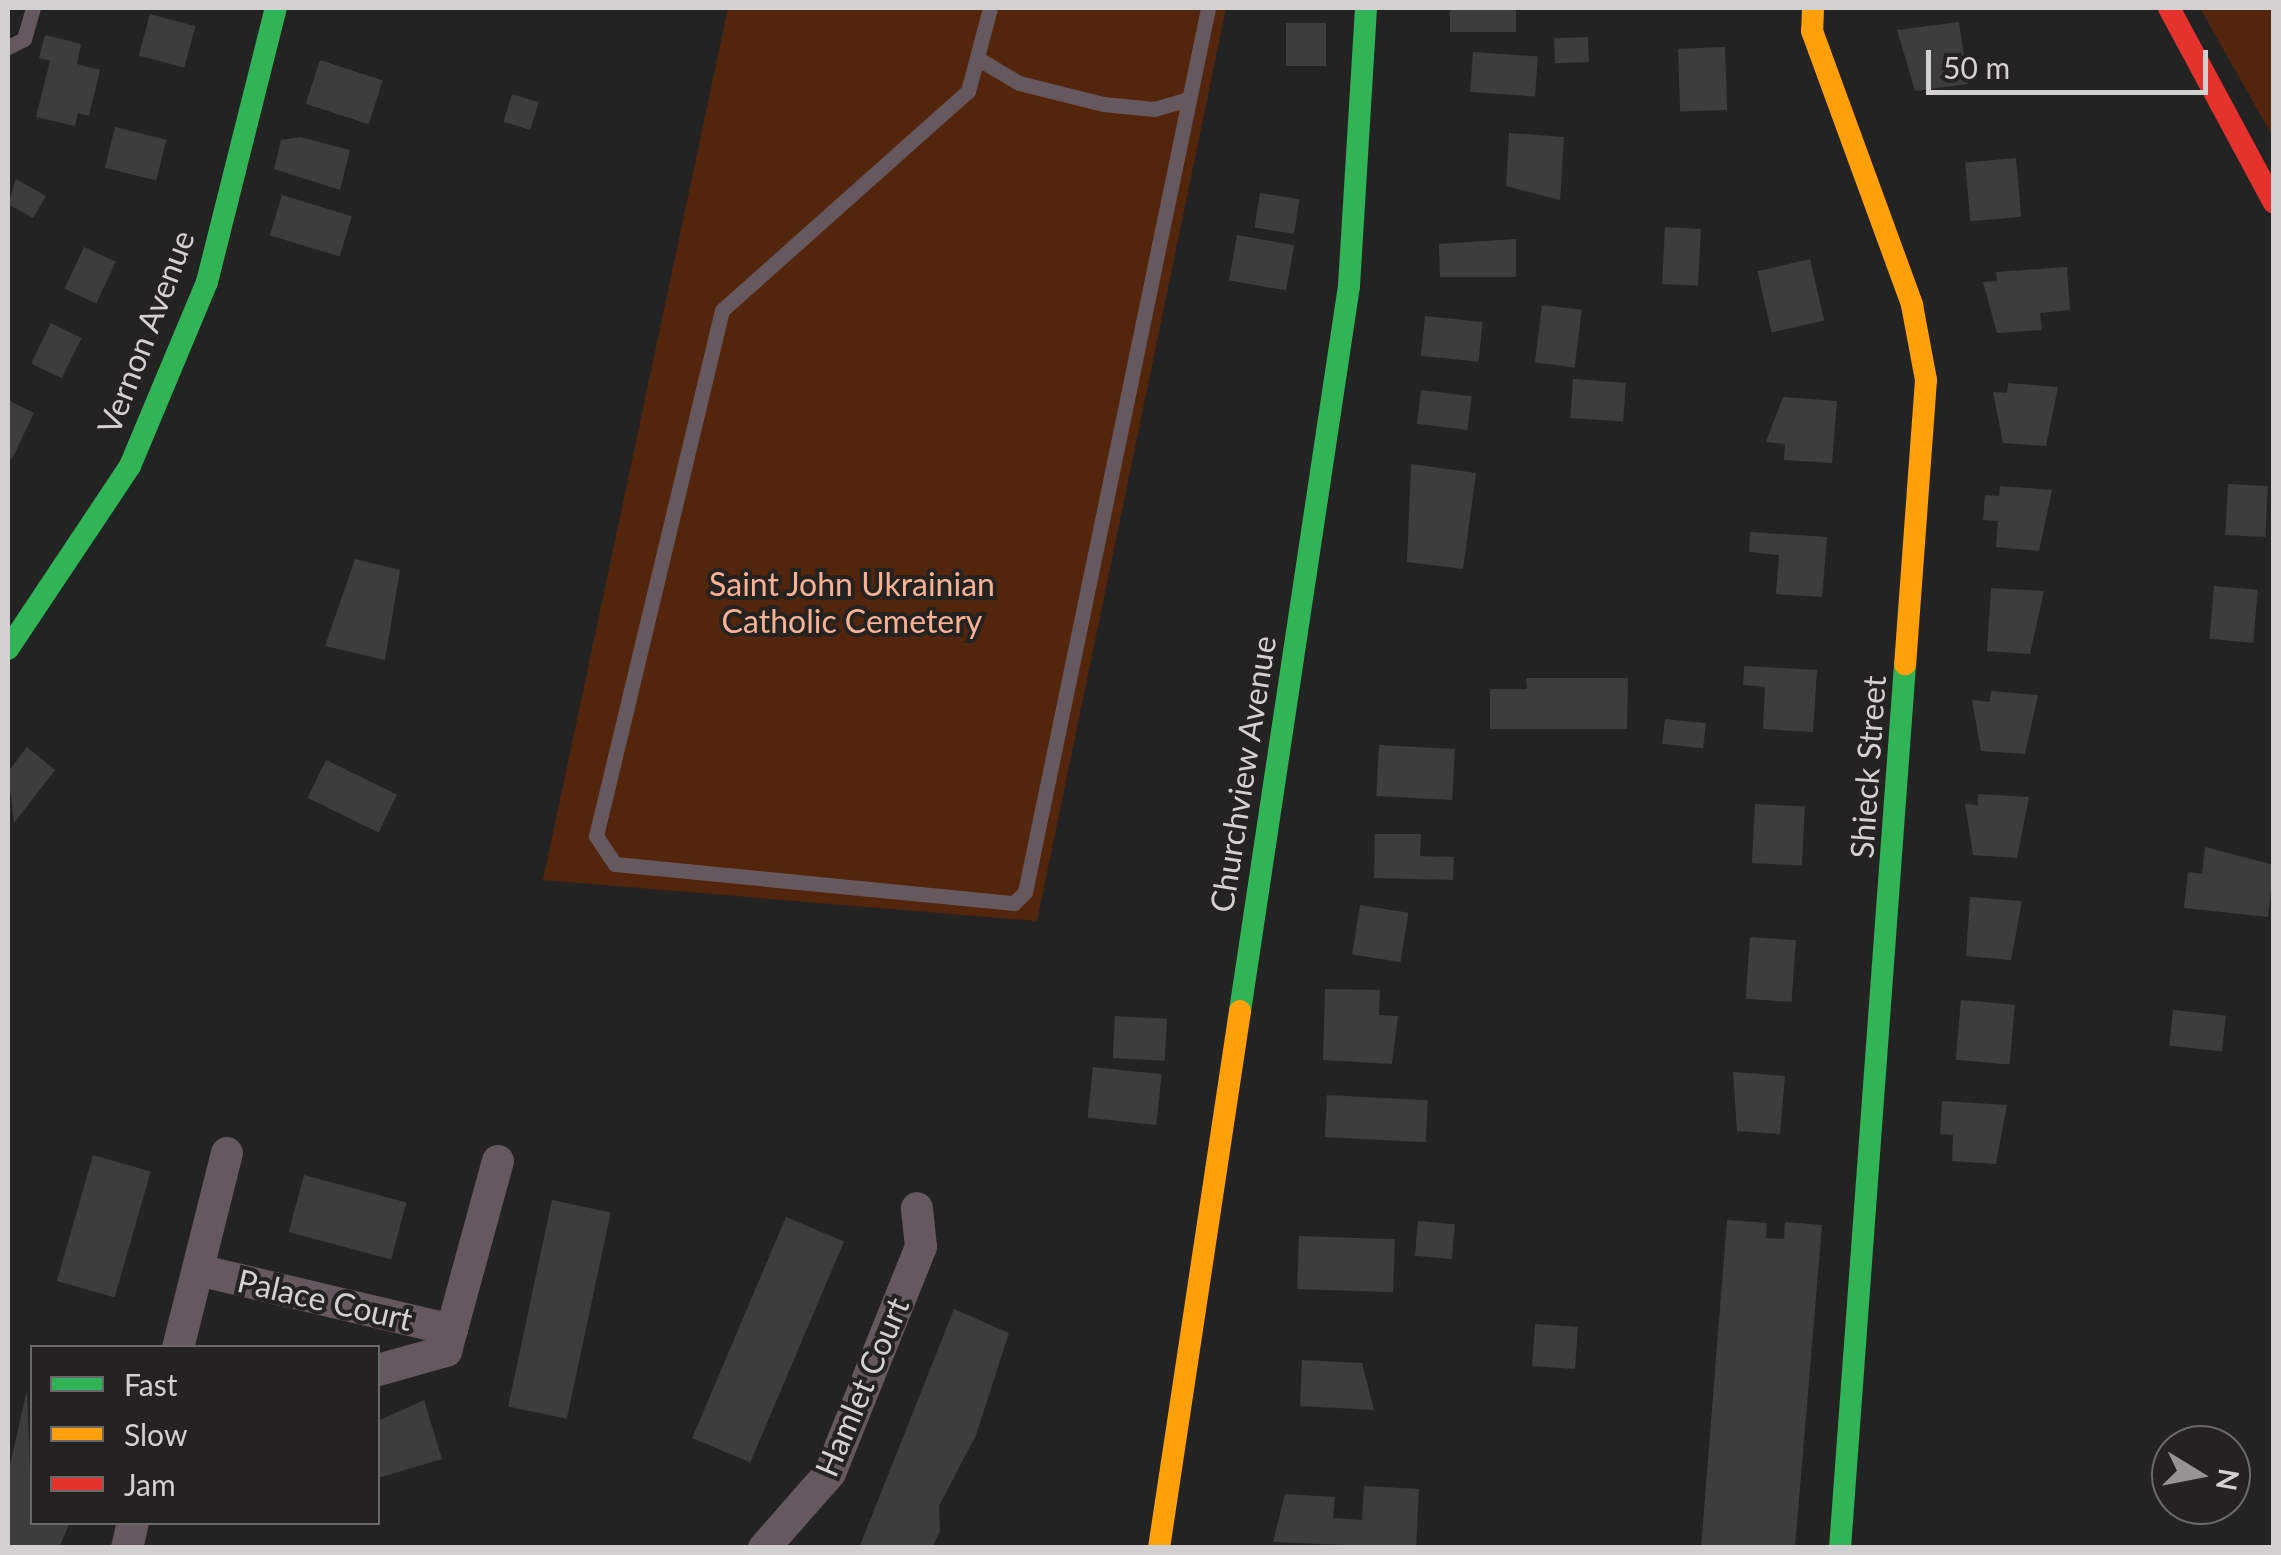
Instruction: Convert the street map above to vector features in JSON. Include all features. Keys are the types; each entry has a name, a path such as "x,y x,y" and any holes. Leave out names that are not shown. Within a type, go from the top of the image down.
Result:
{"street":[{"name":"Vernon Avenue","path":"8,649 130,466 206,282 276,8"},
{"name":"Churchview Avenue","path":"1159,1548 1350,286 1366,8"},
{"name":"Shieck Street","path":"1813,8 1812,31 1912,305 1926,380 1840,1548"},
{"path":"2169,8 2274,203"},
{"name":"Palace Court","path":"179,1345 227,1154"},
{"name":"Palace Court","path":"380,1369 446,1352 498,1161"},
{"name":"Hamlet Court","path":"764,1548 830,1472 921,1247 917,1208"},
{"name":"Palace Court","path":"198,1270 452,1330"}],"lane":[{"path":"8,48 24,39 33,8"},
{"path":"990,8 968,91 722,310 596,836 616,864 1014,902 1025,892 1208,8"},
{"path":"977,58 1019,83 1102,104 1154,109 1189,98"}],"green space":[{"name":"Saint John Ukrainian Catholic Cemetery","path":"728,8 1226,8 1037,921 543,880"},
{"path":"2200,8 2273,8 2273,137"}],"building":[{"path":"1450,8 1516,8 1516,32 1450,32"},
{"path":"150,14 195,26 184,68 139,56"},
{"path":"1959,22 1968,84 1915,91 1897,30"},
{"path":"1286,23 1326,23 1326,66 1286,66"},
{"path":"45,35 81,44 77,64 100,70 89,116 78,113 75,126 36,117 50,61 39,58"},
{"path":"1588,37 1589,62 1555,63 1554,38"},
{"path":"1725,47 1727,110 1680,112 1678,49"},
{"path":"1473,52 1538,57 1535,96 1470,92"},
{"path":"320,60 383,80 369,124 306,104"},
{"path":"512,94 539,102 530,130 504,122"},
{"path":"115,127 166,140 156,181 105,168"},
{"path":"1509,133 1564,137 1560,200 1506,186"},
{"path":"300,137 350,150 340,190 274,169 281,140"},
{"path":"2016,158 2021,217 1970,221 1965,162"},
{"path":"16,179 46,196 33,218 8,204"},
{"path":"1260,193 1300,199 1294,234 1255,228"},
{"path":"282,195 352,216 340,257 270,235"},
{"path":"1665,227 1701,229 1698,286 1662,284"},
{"path":"1237,235 1294,245 1286,290 1229,280"},
{"path":"1516,239 1516,277 1440,277 1439,244"},
{"path":"84,247 116,262 96,303 65,289"},
{"path":"1810,259 1824,320 1772,333 1757,271"},
{"path":"2067,267 2070,310 2040,313 2042,330 1997,333 1983,282 1997,281 1996,272"},
{"path":"1542,305 1582,310 1575,367 1535,363"},
{"path":"1425,316 1483,322 1479,362 1421,356"},
{"path":"51,323 82,338 62,378 31,363"},
{"path":"1573,379 1626,383 1623,422 1570,418"},
{"path":"2008,383 2058,387 2046,446 2003,443 1993,392 2007,393"},
{"path":"1421,390 1472,396 1467,430 1417,424"},
{"path":"1783,397 1837,401 1832,463 1784,460 1785,444 1766,442"},
{"path":"8,400 34,413 12,459 8,457"},
{"path":"1411,464 1476,473 1463,569 1407,562"},
{"path":"2228,484 2268,486 2265,537 2225,535"},
{"path":"2000,486 2052,490 2039,551 1996,547 1998,521 1983,520 1985,495 1999,496"},
{"path":"1750,532 1827,537 1822,597 1776,594 1779,555 1749,552"},
{"path":"355,559 400,570 385,660 325,646"},
{"path":"2214,586 2258,590 2253,643 2209,639"},
{"path":"1991,588 2044,591 2030,654 1987,651"},
{"path":"1744,666 1817,670 1813,732 1763,729 1765,687 1743,685"},
{"path":"1526,678 1628,678 1627,729 1490,729 1490,689 1527,689"},
{"path":"1991,691 2038,695 2025,754 1981,751 1972,700 1990,702"},
{"path":"1665,719 1706,723 1703,748 1662,744"},
{"path":"1379,745 1455,749 1452,800 1376,796"},
{"path":"27,747 55,770 14,823 8,772"},
{"path":"326,760 397,795 379,832 308,798"},
{"path":"1978,794 2029,797 2017,858 1973,855 1965,804 1978,805"},
{"path":"1755,804 1805,807 1802,866 1752,863"},
{"path":"1375,834 1421,834 1420,856 1454,857 1453,880 1374,878"},
{"path":"2205,847 2274,865 2268,917 2184,908 2188,872 2202,874"},
{"path":"1970,897 2022,901 2011,960 1966,956"},
{"path":"1360,905 1408,913 1401,962 1352,954"},
{"path":"1750,937 1796,940 1792,1002 1746,999"},
{"path":"1325,989 1380,990 1379,1015 1398,1016 1392,1064 1323,1060"},
{"path":"1961,1000 2015,1005 2010,1064 1956,1060"},
{"path":"2173,1010 2226,1016 2222,1051 2169,1046"},
{"path":"1115,1016 1167,1019 1165,1061 1113,1058"},
{"path":"1093,1067 1162,1074 1156,1125 1088,1118"},
{"path":"1733,1072 1785,1076 1780,1134 1737,1131"},
{"path":"1327,1095 1428,1100 1426,1142 1325,1137"},
{"path":"1942,1101 2007,1105 1996,1164 1952,1161 1953,1135 1940,1134"},
{"path":"93,1155 151,1172 115,1297 57,1281"},
{"path":"304,1175 406,1202 391,1259 289,1232"},
{"path":"552,1200 611,1212 567,1419 508,1406"},
{"path":"786,1217 844,1242 750,1463 692,1438"},
{"path":"1727,1220 1767,1223 1766,1238 1784,1239 1785,1222 1822,1225 1795,1548 1701,1548"},
{"path":"1418,1221 1455,1224 1452,1259 1415,1256"},
{"path":"1299,1236 1395,1239 1393,1292 1297,1289"},
{"path":"954,1309 1009,1333 976,1435 939,1506 940,1531 932,1548 859,1548"},
{"path":"1535,1324 1578,1327 1575,1369 1532,1366"},
{"path":"1302,1360 1362,1363 1374,1410 1300,1406"},
{"path":"27,1390 30,1525 69,1525 59,1548 8,1548 8,1474"},
{"path":"424,1400 442,1459 380,1477 380,1420"},
{"path":"1364,1486 1419,1489 1416,1548 1273,1542 1285,1494 1335,1497 1333,1518 1362,1520"}],"traffic: fast":[{"path":"8,649 130,466 207,282 276,8"},
{"path":"1240,1011 1349,286 1366,8"},
{"path":"1840,1548 1905,664"}],"traffic: slow":[{"path":"1813,8 1812,31 1912,305 1926,380 1905,664"},
{"path":"1159,1548 1240,1011"}],"traffic: jam":[{"path":"2169,8 2274,203"}]}
